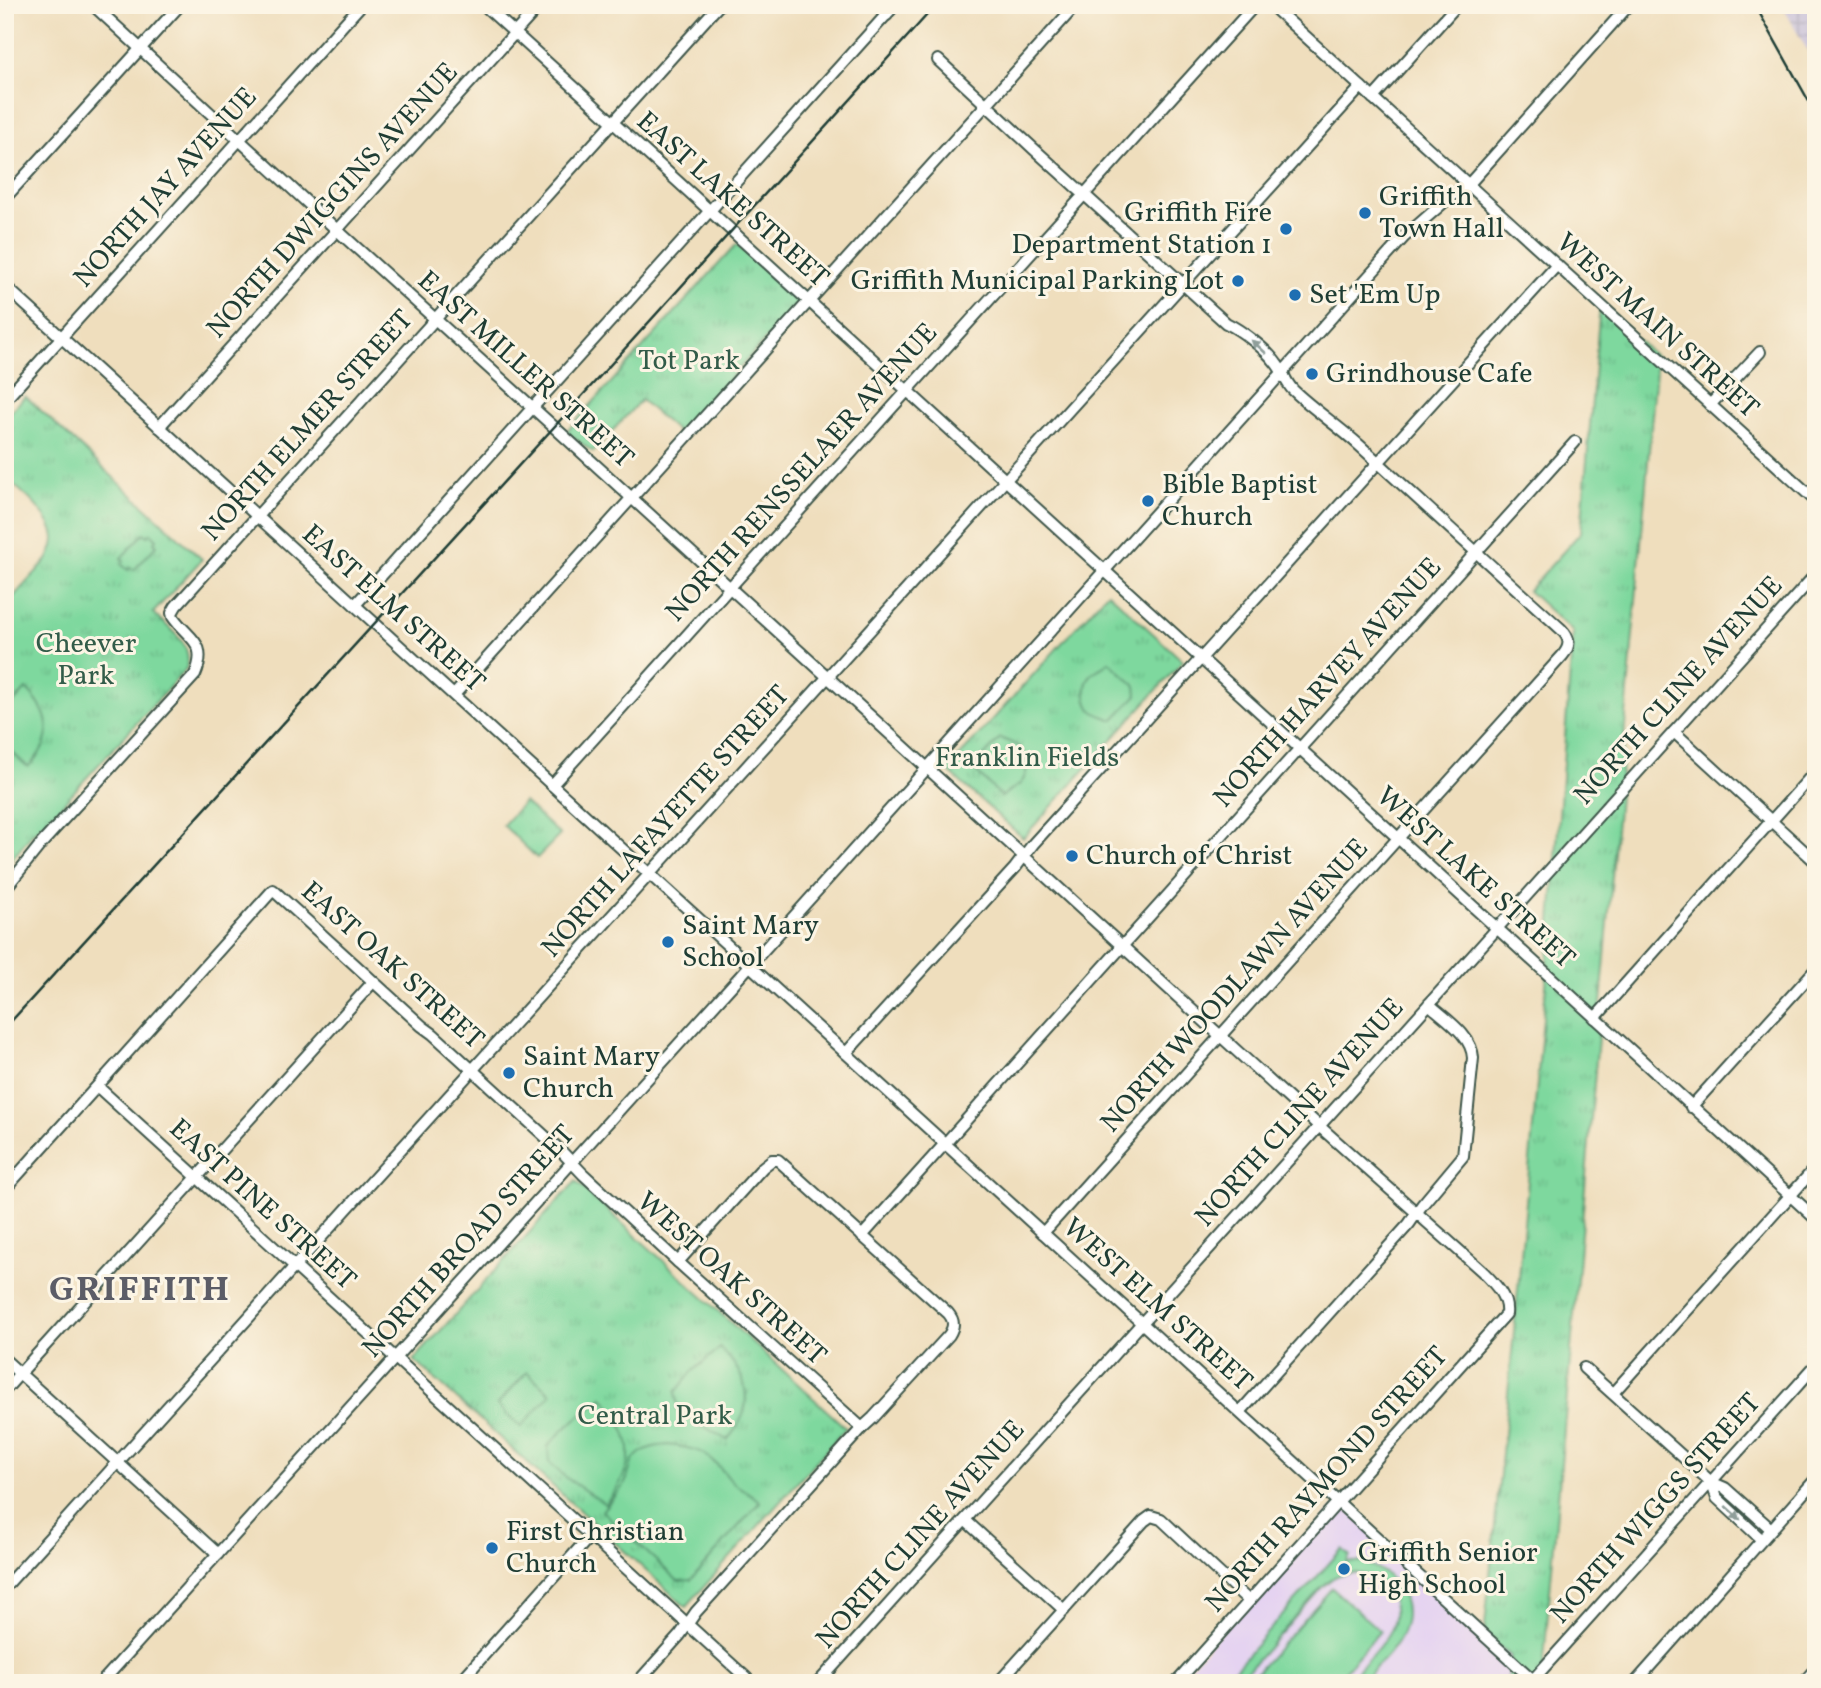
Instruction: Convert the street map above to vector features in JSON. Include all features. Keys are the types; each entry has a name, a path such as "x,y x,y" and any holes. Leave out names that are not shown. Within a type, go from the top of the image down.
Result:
{"street":[{"name":"EAST MILLER STREET","path":"93,5 926,768 1417,1212 1494,1283 1507,1305"},
{"path":"5,198 180,5"},
{"name":"NORTH JAY AVENUE","path":"5,400 360,5"},
{"name":"EAST LAKE STREET","path":"484,5 1104,572"},
{"name":"NORTH DWIGGINS AVENUE","path":"159,427 540,5"},
{"name":"NORTH ELMER STREET","path":"5,888 41,844 195,675 199,661 198,647 174,620 174,609 719,5"},
{"path":"876,5 887,15"},
{"path":"355,605 895,5"},
{"path":"454,695 1076,5"},
{"name":"NORTH RENSSELAER AVENUE","path":"552,785 1255,5"},
{"path":"1374,98 1457,5"},
{"name":"NORTH BROAD STREET","path":"101,1683 1404,237 1469,184 1629,5"},
{"name":"WEST MAIN STREET","path":"1274,6 1816,502"},
{"path":"938,60 1182,284 1277,363 1290,387 1322,416 1336,424 1476,552"},
{"name":"NORTH LAFAYETTE STREET","path":"5,1587 1361,87"},
{"path":"846,1053 1557,265"},
{"name":"EAST ELM STREET","path":"5,286 750,965"},
{"path":"1710,405 1760,352"},
{"name":"NORTH HARVEY AVENUE","path":"862,1236 1575,442"},
{"name":"NORTH WOODLAWN AVENUE","path":"1043,1233 1563,655 1569,643 1567,636 1476,552"},
{"name":"WEST LAKE STREET","path":"1104,572 1816,1219"},
{"name":"NORTH CLINE AVENUE","path":"818,1683 1816,574"},
{"path":"1674,732 1816,862"},
{"path":"1595,1018 1816,772"},
{"name":"EAST OAK STREET","path":"98,1087 274,890 572,1162"},
{"name":"WEST ELM STREET","path":"750,965 1532,1681"},
{"path":"1691,1107 1816,969"},
{"path":"5,1390 373,982"},
{"path":"1240,1412 1409,1224 1463,1156 1473,1058 1471,1047 1468,1040 1429,1004"},
{"path":"5,1189 98,1087"},
{"name":"EAST PINE STREET","path":"98,1087 752,1683"},
{"path":"637,1683 680,1635 696,1612 948,1335 952,1330 953,1320 778,1160 772,1160 763,1167 678,1262"},
{"name":"WEST OAK STREET","path":"572,1162 862,1428"},
{"path":"1612,1393 1816,1167"},
{"name":"NORTH RAYMOND STREET","path":"1176,1683 1506,1314 1507,1305"},
{"path":"5,1360 218,1554"},
{"name":"NORTH WIGGS STREET","path":"1532,1681 1816,1365"},
{"path":"1584,1367 1711,1482 1725,1488 1771,1529"},
{"path":"1635,1683 1816,1479"},
{"path":"1711,1482 1717,1498 1762,1539"},
{"path":"998,1683 1143,1521 1151,1516 1161,1519 1250,1601"},
{"path":"965,1520 1064,1610"},
{"path":"459,1683 591,1535"},
{"path":"1803,1683 1816,1668"}],"shaded area":[{"path":"1782,5 1816,5 1816,66"},
{"name":"Griffith Senior High School","path":"1338,1502 1511,1656 1507,1683 1176,1683"}],"green space":[{"name":"Tot Park","path":"737,244 800,301 680,434 641,400 593,452 566,432"},
{"path":"1600,305 1657,358 1542,1683 1507,1683 1511,1656 1484,1636 1547,975 1573,632 1528,591 1581,532"},
{"name":"Cheever Park","path":"25,396 202,559 153,613 184,645 188,660 186,669 48,820 32,834 5,868 5,642 10,637 5,632 5,606 47,560 54,539 43,514 28,497 5,479 5,418"},
{"path":"144,533 148,536 151,533 157,539 154,542 157,545 134,570 130,567 128,570 121,564 124,561 121,558"},
{"name":"Franklin Fields","path":"1108,592 1183,661 1023,838 947,770"},
{"path":"1109,662 1136,686 1137,695 1113,720 1098,714 1086,699 1090,676"},
{"path":"26,689 42,708 47,728 43,747 28,767 5,746 5,712"},
{"path":"1000,738 1020,748 1027,766 1020,784 1002,797 976,772 976,765"},
{"path":"524,802 560,835 537,858 503,825"},
{"name":"Central Park","path":"576,1181 846,1428 686,1607 414,1360"},
{"path":"720,1348 738,1370 746,1393 742,1416 727,1440 695,1421 677,1403 676,1392 692,1372"},
{"path":"527,1372 551,1394 521,1427 497,1405"},
{"path":"603,1397 622,1425 629,1450 624,1476 605,1504 565,1477 549,1462 548,1446"},
{"path":"668,1445 704,1454 716,1463 733,1483 760,1502 691,1580 678,1581 602,1511 624,1485 637,1455"},
{"path":"1342,1549 1350,1556 1346,1562 1373,1566 1394,1582 1401,1593 1406,1618 1399,1639 1384,1659 1361,1683 1346,1683 1385,1638 1393,1623 1394,1611 1387,1590 1379,1582 1358,1573 1346,1573 1333,1578 1322,1587 1237,1683 1222,1683"},
{"path":"1332,1588 1380,1631 1334,1683 1247,1683"}],"railway":[{"path":"5,1028 936,5"},
{"path":"1755,5 1816,114"}],"place":[{"name":"Griffith Town Hall","path":"1365,213"},
{"name":"Griffith Fire Department Station 1","path":"1286,229"},
{"name":"Griffith Municipal Parking Lot","path":"1238,281"},
{"name":"Set 'Em Up","path":"1295,295"},
{"name":"Grindhouse Cafe","path":"1312,374"},
{"name":"Bible Baptist Church","path":"1148,501"},
{"name":"Church of Christ","path":"1072,856"},
{"name":"Saint Mary School","path":"668,942"},
{"name":"Saint Mary Church","path":"509,1073"},
{"name":"First Christian Church","path":"492,1548"},
{"name":"Griffith Senior High School","path":"1344,1569"}],"district":[{"name":"GRIFFITH","path":"140,1291"}]}
